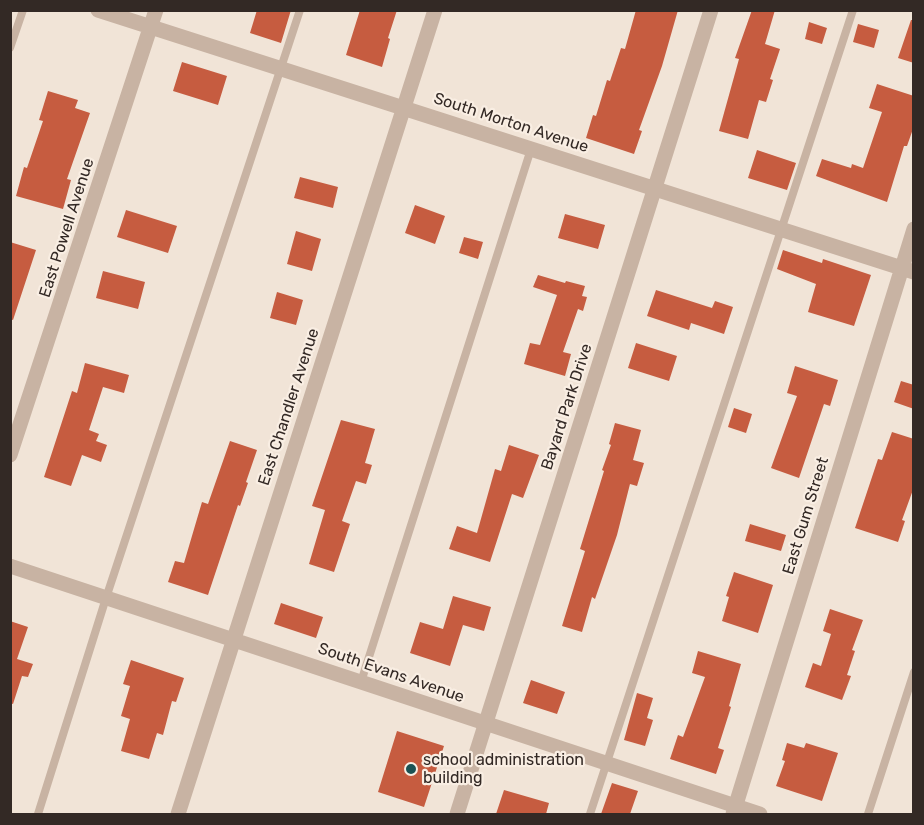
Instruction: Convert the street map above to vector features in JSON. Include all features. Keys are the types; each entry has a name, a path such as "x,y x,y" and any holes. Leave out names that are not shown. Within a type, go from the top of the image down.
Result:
{"street":[{"name":"South Morton Avenue","path":"98,10 907,270"},
{"name":"East Powell Avenue","path":"10,455 156,10"},
{"name":"East Chandler Avenue","path":"178,814 435,10"},
{"name":"Bayard Park Drive","path":"457,814 711,10"},
{"name":"East Gum Street","path":"735,811 907,270 914,229"},
{"name":"South Evans Avenue","path":"10,566 605,764 735,811 760,814"}],"lane":[{"path":"10,48 23,10"},
{"path":"38,814 106,598 300,10"},
{"path":"590,814 853,10"},
{"path":"361,682 531,149"},
{"path":"868,814 914,672"}],"building":[{"path":"257,10 291,10 281,43 250,33"},
{"path":"360,10 397,10 382,67 346,55"},
{"path":"636,10 678,10 662,66 639,130 642,131 634,154 586,138 593,115 596,116 607,80 610,81 621,48 625,49"},
{"path":"752,10 775,10 765,44 780,49 770,79 773,80 766,102 759,100 748,139 719,131 739,59 735,58"},
{"path":"911,20 914,20 914,63 898,58"},
{"path":"809,22 827,28 822,44 805,39"},
{"path":"858,24 879,30 874,48 853,42"},
{"path":"182,62 227,76 218,105 173,91"},
{"path":"877,84 914,96 914,126 907,146 904,146 887,202 816,176 822,159 851,168 852,164 863,168 882,112 869,108"},
{"path":"48,91 78,100 75,108 90,113 67,179 71,180 63,209 16,196 24,167 27,168 43,121 39,120"},
{"path":"757,150 796,163 787,190 748,178"},
{"path":"300,177 338,187 333,208 294,198"},
{"path":"415,205 445,216 435,244 405,233"},
{"path":"126,210 177,226 168,253 117,237"},
{"path":"565,214 605,225 598,249 558,238"},
{"path":"296,231 321,239 312,271 287,264"},
{"path":"464,237 483,242 478,259 459,253"},
{"path":"10,242 36,250 13,320 10,319"},
{"path":"783,250 822,263 823,259 871,275 854,326 808,312 816,284 777,269"},
{"path":"103,271 145,282 138,309 96,298"},
{"path":"538,275 585,286 582,296 587,297 583,311 578,309 563,352 571,354 565,376 524,364 530,343 540,345 557,295 533,287"},
{"path":"656,290 712,308 715,301 733,307 724,334 691,323 689,330 647,316"},
{"path":"277,292 303,300 296,325 270,318"},
{"path":"636,343 677,356 669,381 628,368"},
{"path":"85,363 129,375 124,393 103,387 89,430 99,434 96,441 107,445 101,462 82,455 71,486 44,477 72,391 77,393"},
{"path":"795,366 838,380 830,406 824,404 799,478 771,468 797,396 787,393"},
{"path":"901,381 914,385 914,409 894,402"},
{"path":"734,408 752,414 746,433 728,427"},
{"path":"341,420 375,429 365,463 372,465 366,484 356,481 342,521 350,524 334,572 309,564 325,510 312,506"},
{"path":"615,423 641,430 633,460 644,463 637,486 630,484 617,535 595,599 592,597 582,632 562,626 585,551 580,549 604,471 602,470 611,445 609,444"},
{"path":"892,432 914,439 914,487 902,520 905,521 898,542 855,528 878,459 882,460"},
{"path":"230,441 257,450 246,482 248,483 240,506 238,505 208,595 168,582 175,561 184,563 202,502 208,504"},
{"path":"509,445 539,455 523,498 512,494 490,562 449,549 457,526 477,533 495,469 501,471"},
{"path":"750,524 786,535 781,551 745,541"},
{"path":"734,572 773,585 758,633 722,621 729,597 726,596"},
{"path":"453,596 491,607 484,631 463,625 450,666 410,653 420,622 443,629"},
{"path":"281,603 323,617 316,638 274,624"},
{"path":"830,609 863,620 852,650 855,651 847,675 851,676 842,700 805,687 813,663 821,666 831,634 823,631"},
{"path":"10,621 28,627 17,659 33,664 28,677 22,676 13,704 10,703"},
{"path":"698,651 741,664 718,748 724,750 716,774 670,759 678,735 683,737 705,677 692,673"},
{"path":"131,660 184,678 176,702 172,701 163,735 157,733 149,759 121,751 130,719 121,716 130,686 123,684"},
{"path":"531,680 565,692 557,714 523,703"},
{"path":"637,693 653,698 647,718 653,720 645,746 624,740"},
{"name":"school administration building","path":"397,731 444,746 424,807 378,792"},
{"path":"787,743 804,748 806,743 838,753 822,801 776,786 785,761 782,760"},
{"path":"612,783 638,791 630,814 601,814"},
{"path":"504,790 549,803 546,814 496,814"}],"place":[{"name":"school administration building","path":"411,769"}]}
